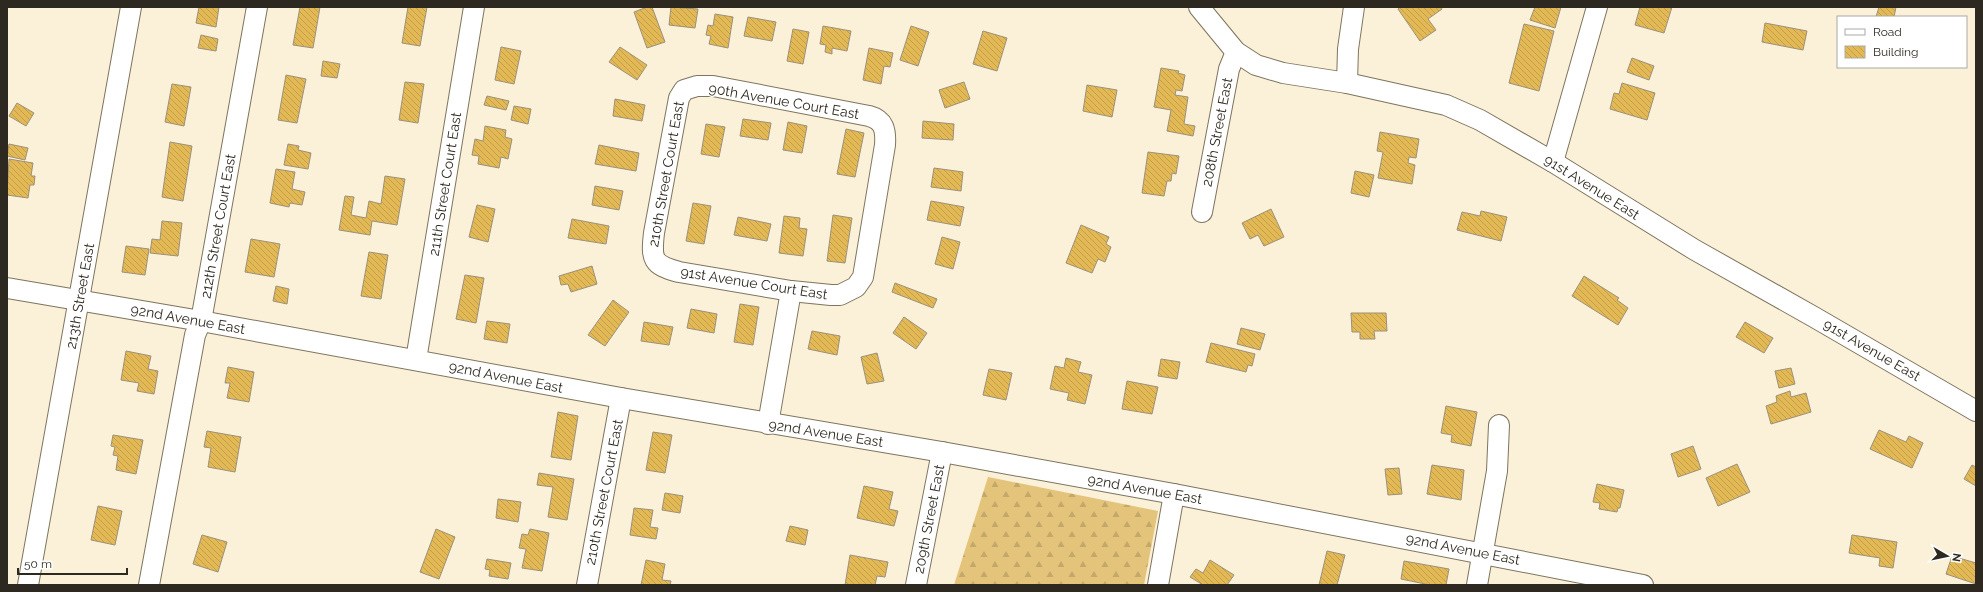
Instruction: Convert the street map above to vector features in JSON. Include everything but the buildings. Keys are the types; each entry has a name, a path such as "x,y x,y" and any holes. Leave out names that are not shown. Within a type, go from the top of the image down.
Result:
{"street":[{"name":"213th Street East","path":"28,585 131,7"},
{"name":"212th Street Court East","path":"149,585 195,334 201,320 257,7"},
{"name":"211th Street Court East","path":"416,360 474,7"},
{"name":"91st Avenue East","path":"1199,7 1236,52 1256,65 1282,74 1347,83 1446,105 1480,120 1553,162 1695,250 1976,411"},
{"path":"1347,83 1348,49 1354,7"},
{"path":"1553,162 1597,7"},
{"name":"208th Street East","path":"1202,212 1229,69 1236,52"},
{"name":"90th Avenue Court East","path":"684,90 697,86 712,86 869,116 877,118 883,124 886,133 885,145 863,277 856,287"},
{"name":"210th Street Court East","path":"654,258 652,253 654,233 679,98 684,90"},
{"name":"91st Avenue Court East","path":"654,258 665,268 791,291 835,295 856,287"},
{"name":"92nd Avenue East","path":"7,288 201,320 622,398 768,424 942,452 1174,494 1643,585"},
{"path":"768,424 791,291"},
{"name":"210th Street Court East","path":"587,585 622,398"},
{"path":"1478,585 1497,471 1499,425"},
{"name":"209th Street East","path":"916,585 942,452"},
{"path":"1158,585 1174,494"}],"green space":[{"path":"988,477 1158,511 1144,585 954,585"}]}
